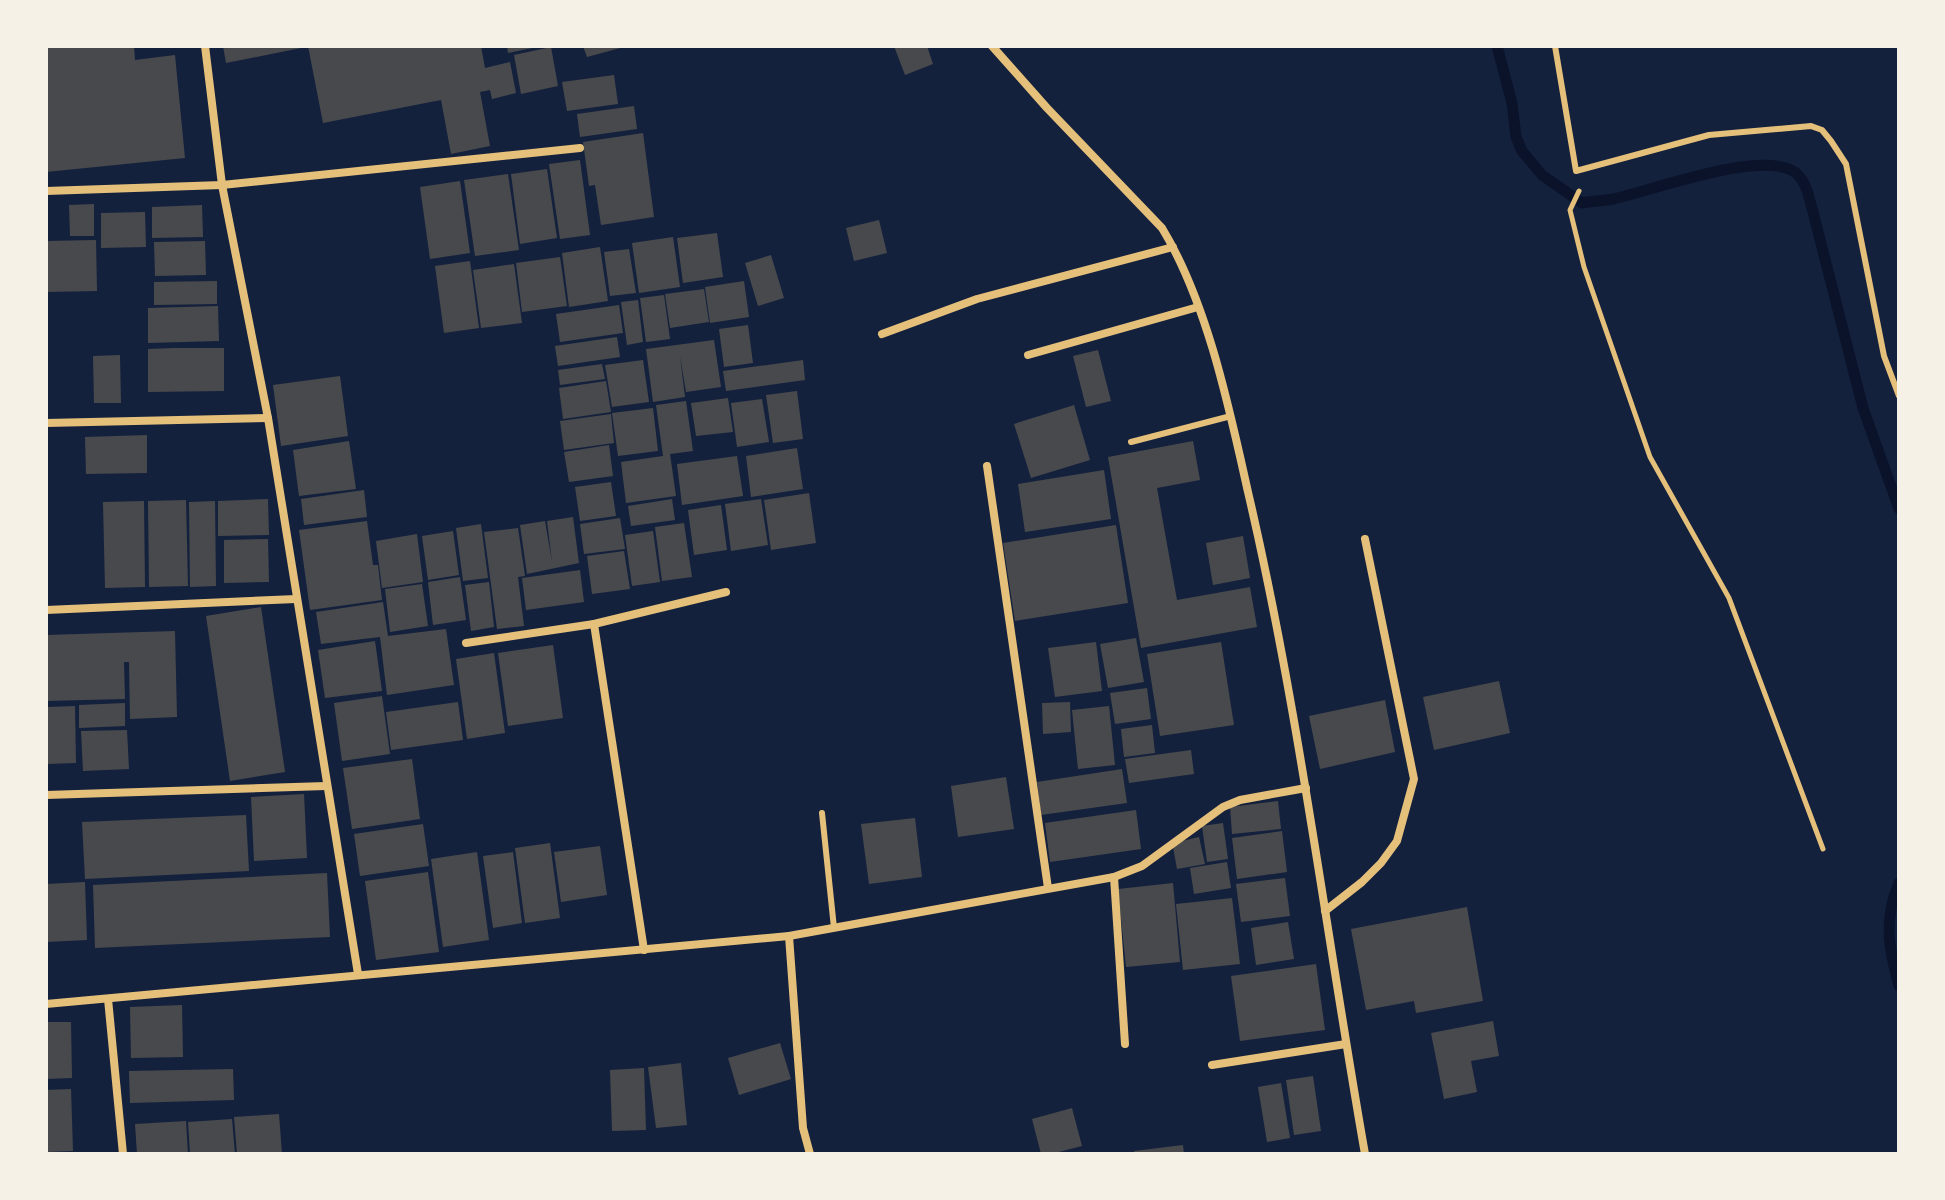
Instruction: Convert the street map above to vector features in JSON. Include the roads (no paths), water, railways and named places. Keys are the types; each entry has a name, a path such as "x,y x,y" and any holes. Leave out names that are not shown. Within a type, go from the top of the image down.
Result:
{"street":[{"path":"205,46 222,185 268,418 358,974"},
{"path":"992,46 1162,228 1198,307 1231,416 1269,583 1306,788 1365,1154"},
{"path":"46,191 222,185 580,148"},
{"path":"882,334 977,299 1173,247"},
{"path":"1028,355 1198,307"},
{"path":"46,423 268,418"},
{"path":"987,466 1048,888"},
{"path":"1325,911 1362,882 1397,841 1414,779 1365,539"},
{"path":"466,643 594,624 726,592"},
{"path":"46,610 296,599"},
{"path":"594,624 644,950"},
{"path":"46,795 326,786"},
{"path":"46,1004 789,936 1114,877 1142,866 1223,807 1240,800 1306,788"},
{"path":"1114,877 1125,1044"},
{"path":"789,936 803,1128 810,1154"},
{"path":"108,999 123,1154"},
{"path":"1212,1065 1346,1044"}],"lane":[{"path":"1555,46 1576,171 1709,135 1811,126 1822,130 1846,164 1884,356 1899,396"},
{"path":"1131,442 1231,416"},
{"path":"822,813 834,928"}],"waterway":[{"path":"1497,46 1512,103 1516,137 1522,151 1542,175 1582,203 1613,199 1707,174 1759,165 1781,167 1800,177 1809,196 1863,408 1899,509"},
{"path":"1899,883 1889,922 1899,986"}]}
